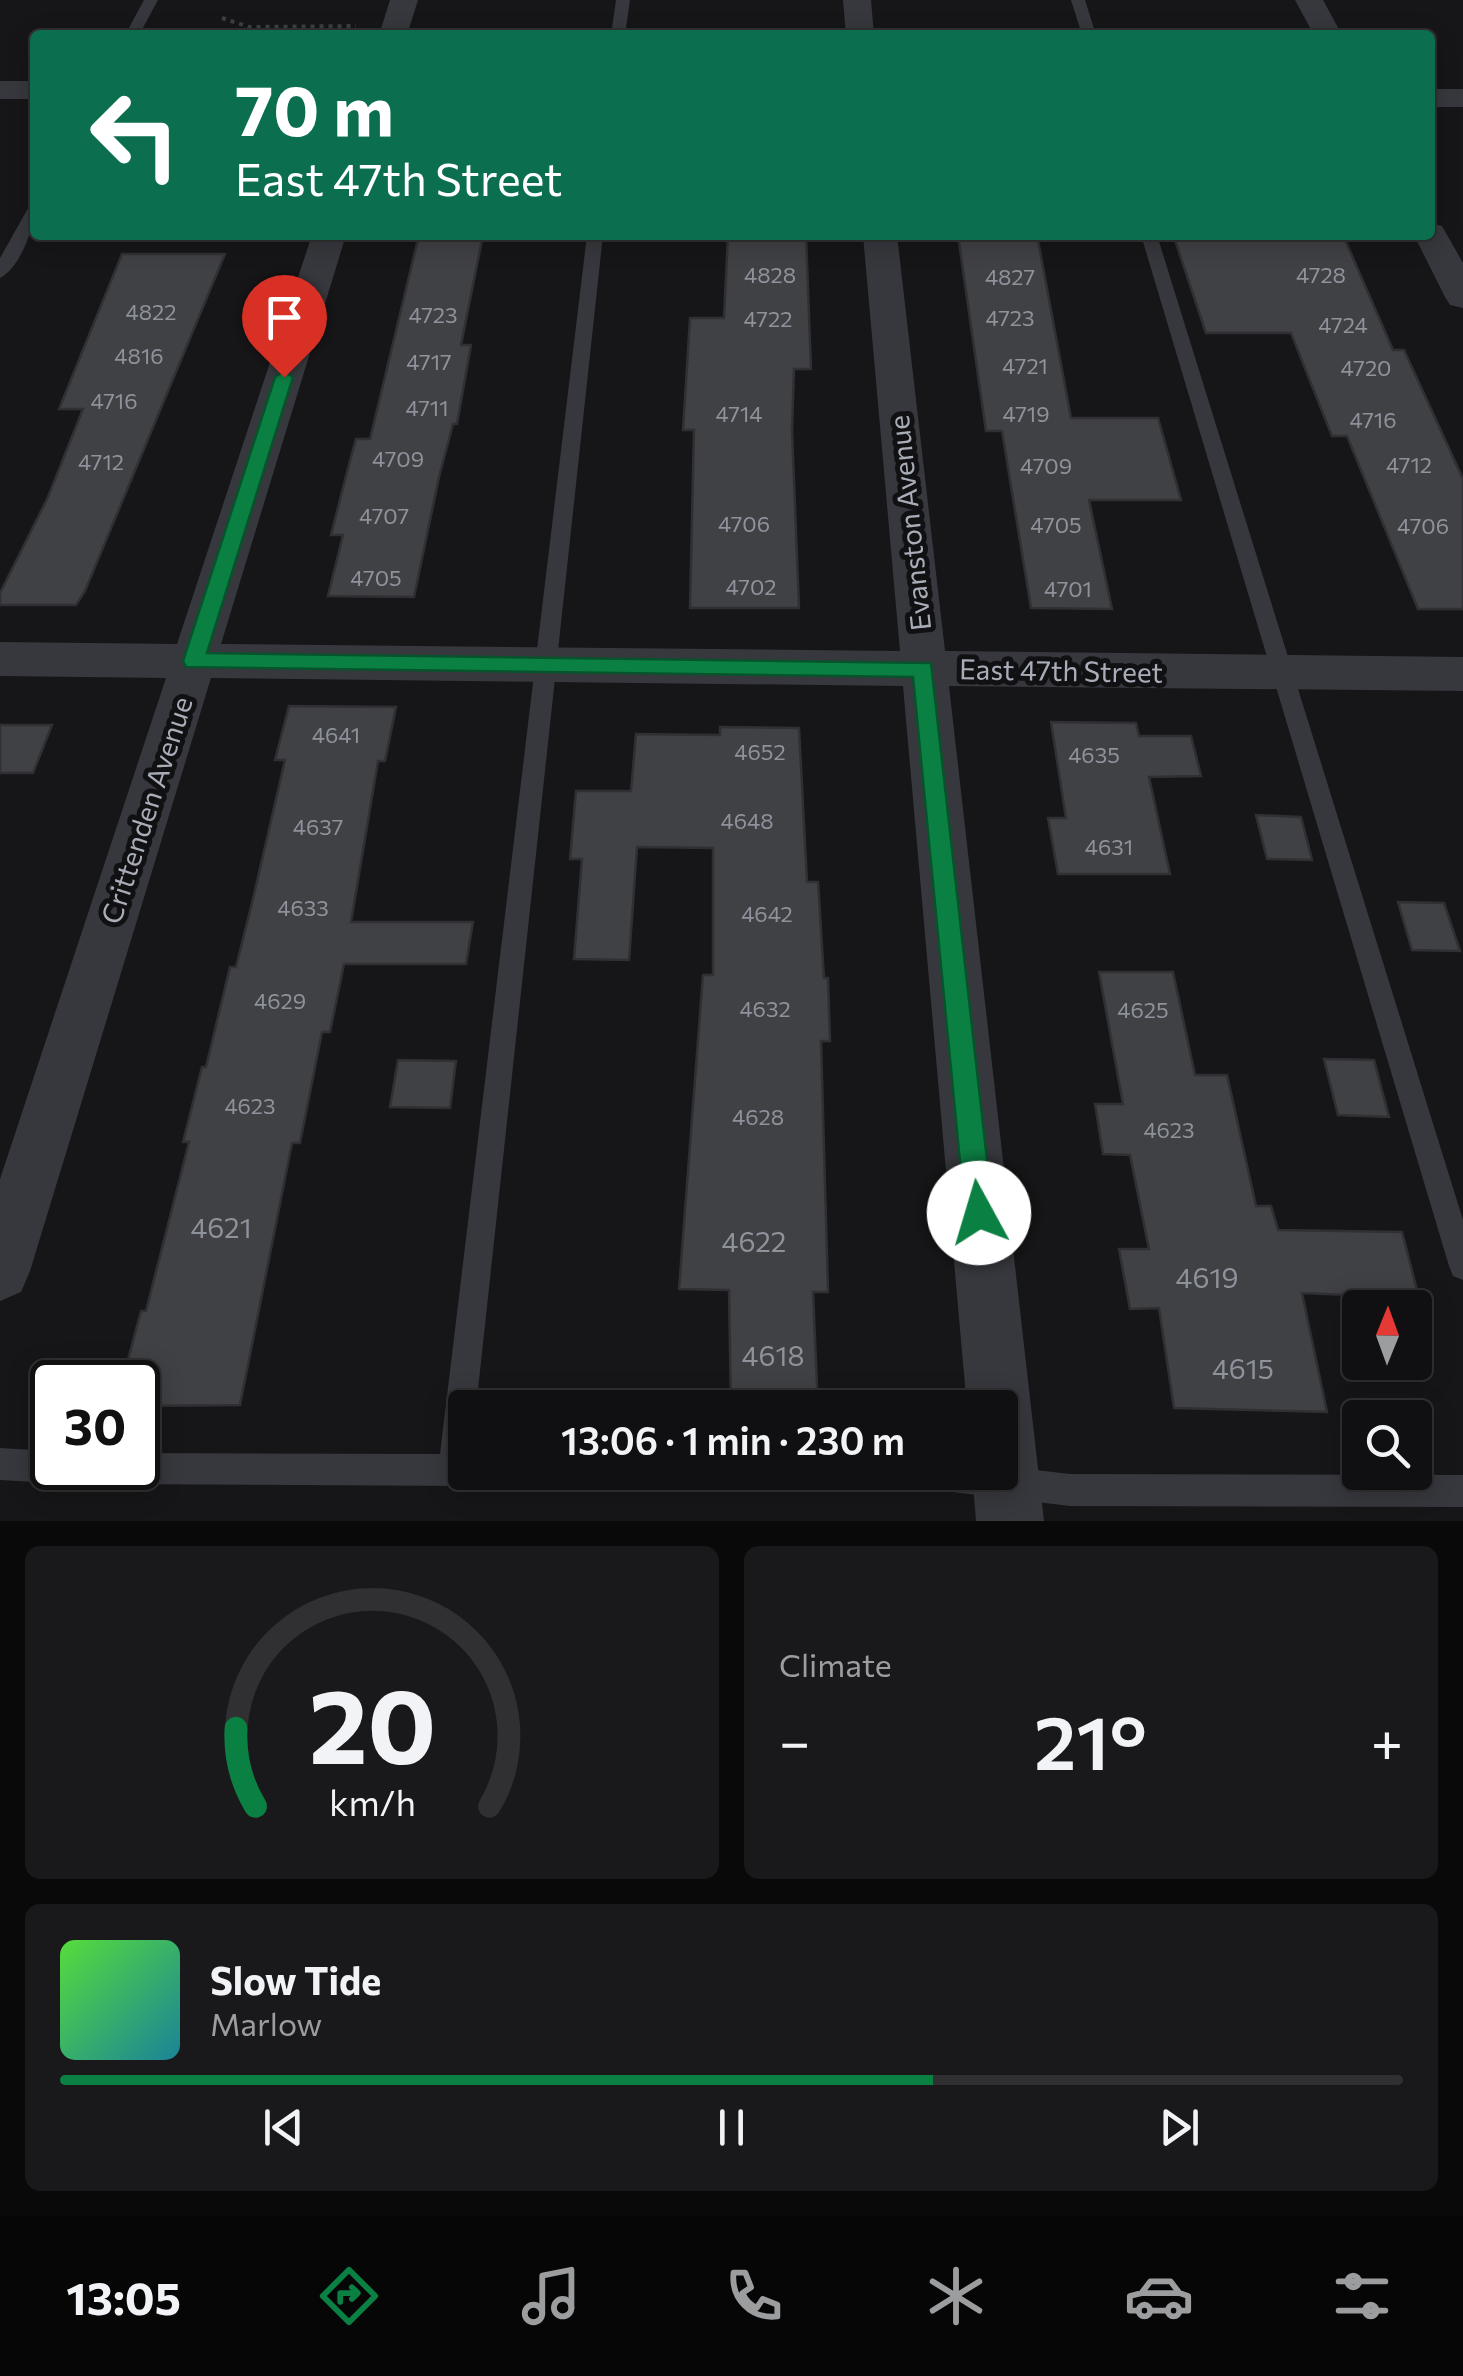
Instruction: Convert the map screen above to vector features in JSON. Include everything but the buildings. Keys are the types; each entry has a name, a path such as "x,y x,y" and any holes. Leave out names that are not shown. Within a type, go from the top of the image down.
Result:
{"street":[{"path":"381,30 404,0"},
{"path":"856,0 859,30"},
{"path":"1310,0 1325,30"},
{"path":"0,90 30,90"},
{"path":"1435,98 1463,98"},
{"name":"Crittenden Avenue","path":"0,1271 327,240"},
{"name":"Evanston Avenue","path":"880,240 997,1390"},
{"path":"1433,240 1463,297"},
{"name":"East 47th Street","path":"0,659 1463,674"}],"lane":[{"path":"135,30 151,0"},
{"path":"619,30 623,0"},
{"path":"1078,0 1087,30"},
{"path":"0,272 30,219"},
{"path":"468,1390 544,665 593,240"},
{"path":"1150,240 1463,1266"},
{"path":"0,1464 30,1466"},
{"path":"160,1468 448,1470"},
{"path":"1018,1477 1070,1490 1463,1491"}],"path":[{"path":"222,18 250,27 348,30"}],"route":[{"path":"284,377 194,661 923,668 979,1213"}]}
